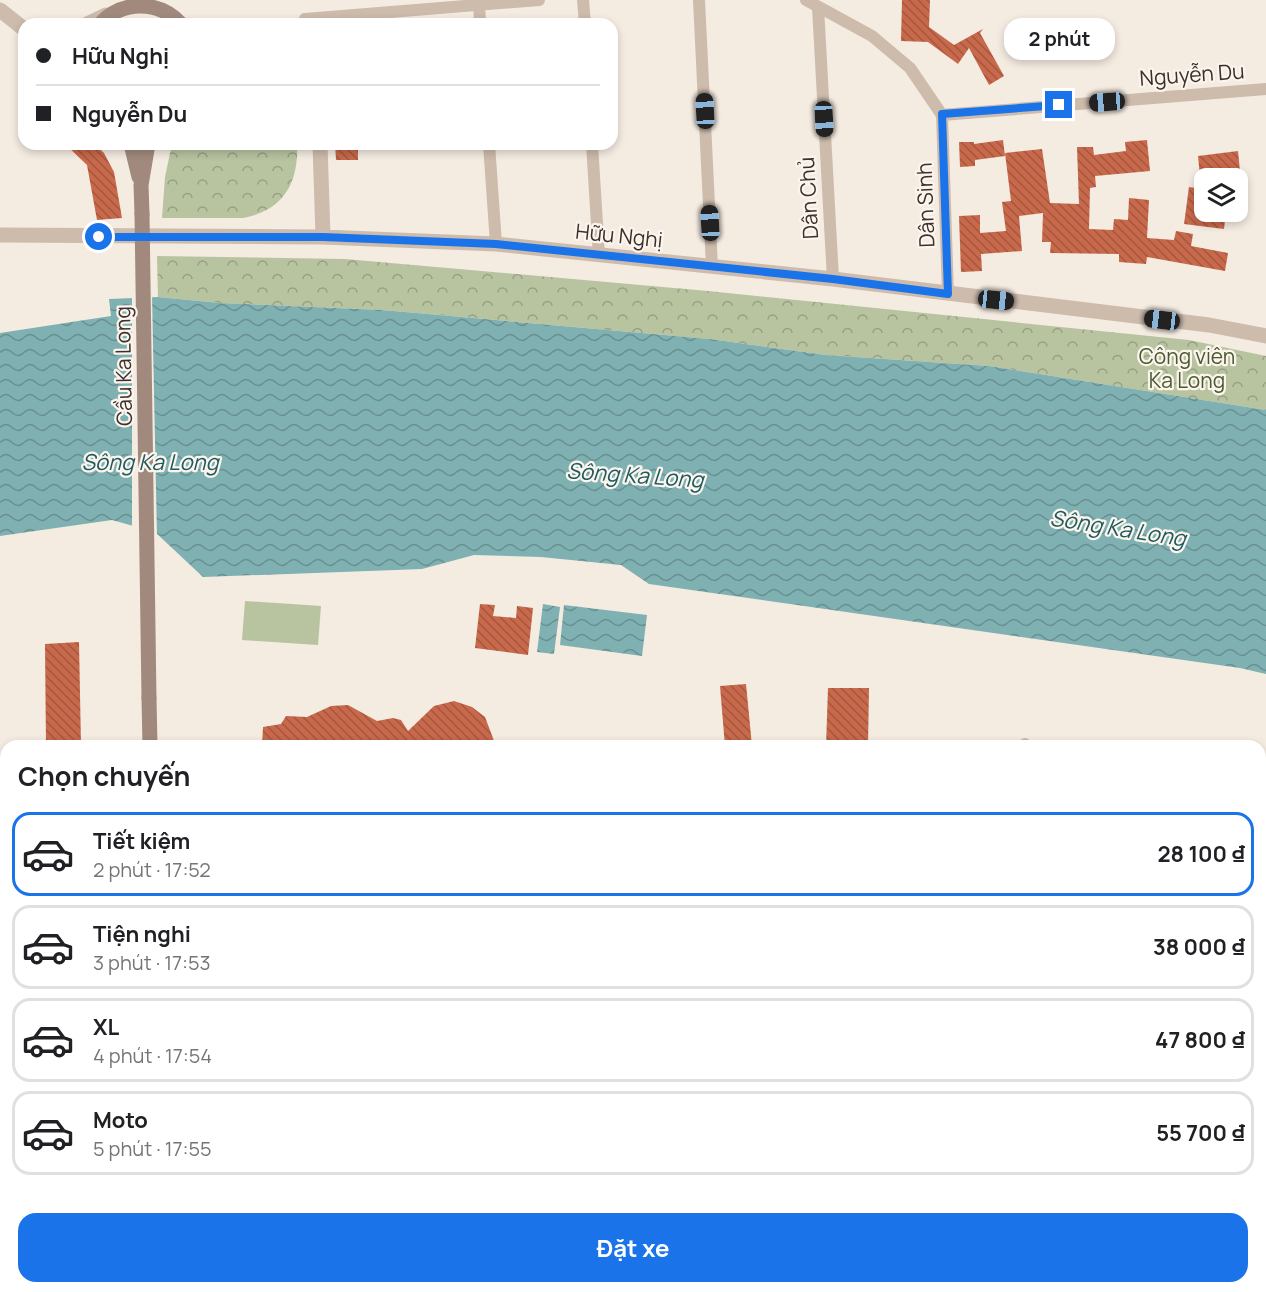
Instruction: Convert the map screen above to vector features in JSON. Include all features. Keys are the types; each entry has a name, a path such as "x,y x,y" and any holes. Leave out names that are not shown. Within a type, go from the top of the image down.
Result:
{"main road":[{"path":"166,0 176,18"},
{"path":"110,12 128,2 144,1 160,5 176,18"},
{"path":"132,150 141,185"},
{"path":"141,185 147,150"},
{"name":"Cầu Ka Long","path":"141,185 150,740"}],"street":[{"path":"315,18 479,2 539,0"},
{"path":"583,0 584,18"},
{"path":"699,0 712,267"},
{"path":"806,0 872,36 910,68 942,114"},
{"path":"479,2 480,18"},
{"name":"Dân Chủ","path":"818,7 833,279"},
{"path":"0,10 18,24"},
{"name":"Nguyễn Du","path":"942,114 1266,89"},
{"name":"Dân Sinh","path":"942,114 948,294"},
{"path":"320,150 323,237"},
{"path":"489,150 496,244"},
{"path":"592,150 599,255"},
{"name":"Hữu Nghị","path":"0,235 323,237 496,244 833,279 1209,325 1266,336"}],"green space":[{"path":"171,150 297,150 295,171 286,193 269,209 243,218 162,218 165,177"},
{"name":"Công viên Ka Long","path":"157,256 345,259 708,291 1189,340 1266,356 1266,410 989,366 826,355 710,339 382,310 220,303 158,297"},
{"path":"245,601 321,606 318,645 242,640"}],"water":[{"name":"Sông Ka Long","path":"158,297 220,303 382,310 710,339 826,355 989,366 1266,410 1266,674 1240,668 649,584 621,565 541,557 474,555 422,569 203,577 155,532 112,520 0,536 0,333 111,316 109,299"},
{"path":"543,604 560,607 554,654 537,652"},
{"path":"564,605 647,615 642,656 560,645"}],"pier":[{"path":"152,294 157,537 132,529 132,295"}],"building":[{"path":"902,0 930,0 929,27 954,45 983,29 980,33 1004,76 989,85 969,48 958,64 928,42 901,41"},
{"path":"1003,140 1005,156 975,160 975,166 960,167 959,142 974,142 974,144"},
{"path":"1147,140 1150,171 1095,176 1096,187 1090,188 1089,229 1113,230 1114,219 1128,220 1129,198 1149,200 1147,238 1174,240 1176,231 1193,234 1191,246 1228,253 1225,271 1147,257 1146,264 1119,262 1119,254 1050,253 1051,242 1042,242 1043,213 1019,216 1022,251 981,254 982,271 961,272 959,216 980,215 980,233 1006,231 1002,202 1011,201 1005,153 1042,149 1050,203 1079,204 1077,147 1093,147 1094,155 1126,151 1125,142"},
{"path":"71,150 101,150 104,153 114,172 122,218 97,220 87,165"},
{"path":"335,150 358,150 358,160 336,160"},
{"path":"1238,151 1240,168 1199,168 1198,156"},
{"path":"1189,187 1194,188 1194,222 1225,222 1224,229 1184,224"},
{"path":"480,604 495,605 493,616 516,618 517,606 533,608 528,655 475,648"},
{"path":"79,642 81,740 46,740 45,644"},
{"path":"746,684 751,740 724,740 720,686"},
{"path":"828,688 869,688 868,740 826,740"},
{"path":"454,701 472,707 485,717 494,740 262,740 263,727 281,724 286,716 307,717 331,706 348,705 377,721 393,718 401,720 408,731 434,706"}],"route":[{"path":"99,237 323,237 496,244 833,279 948,294 942,114 1059,105"}]}
